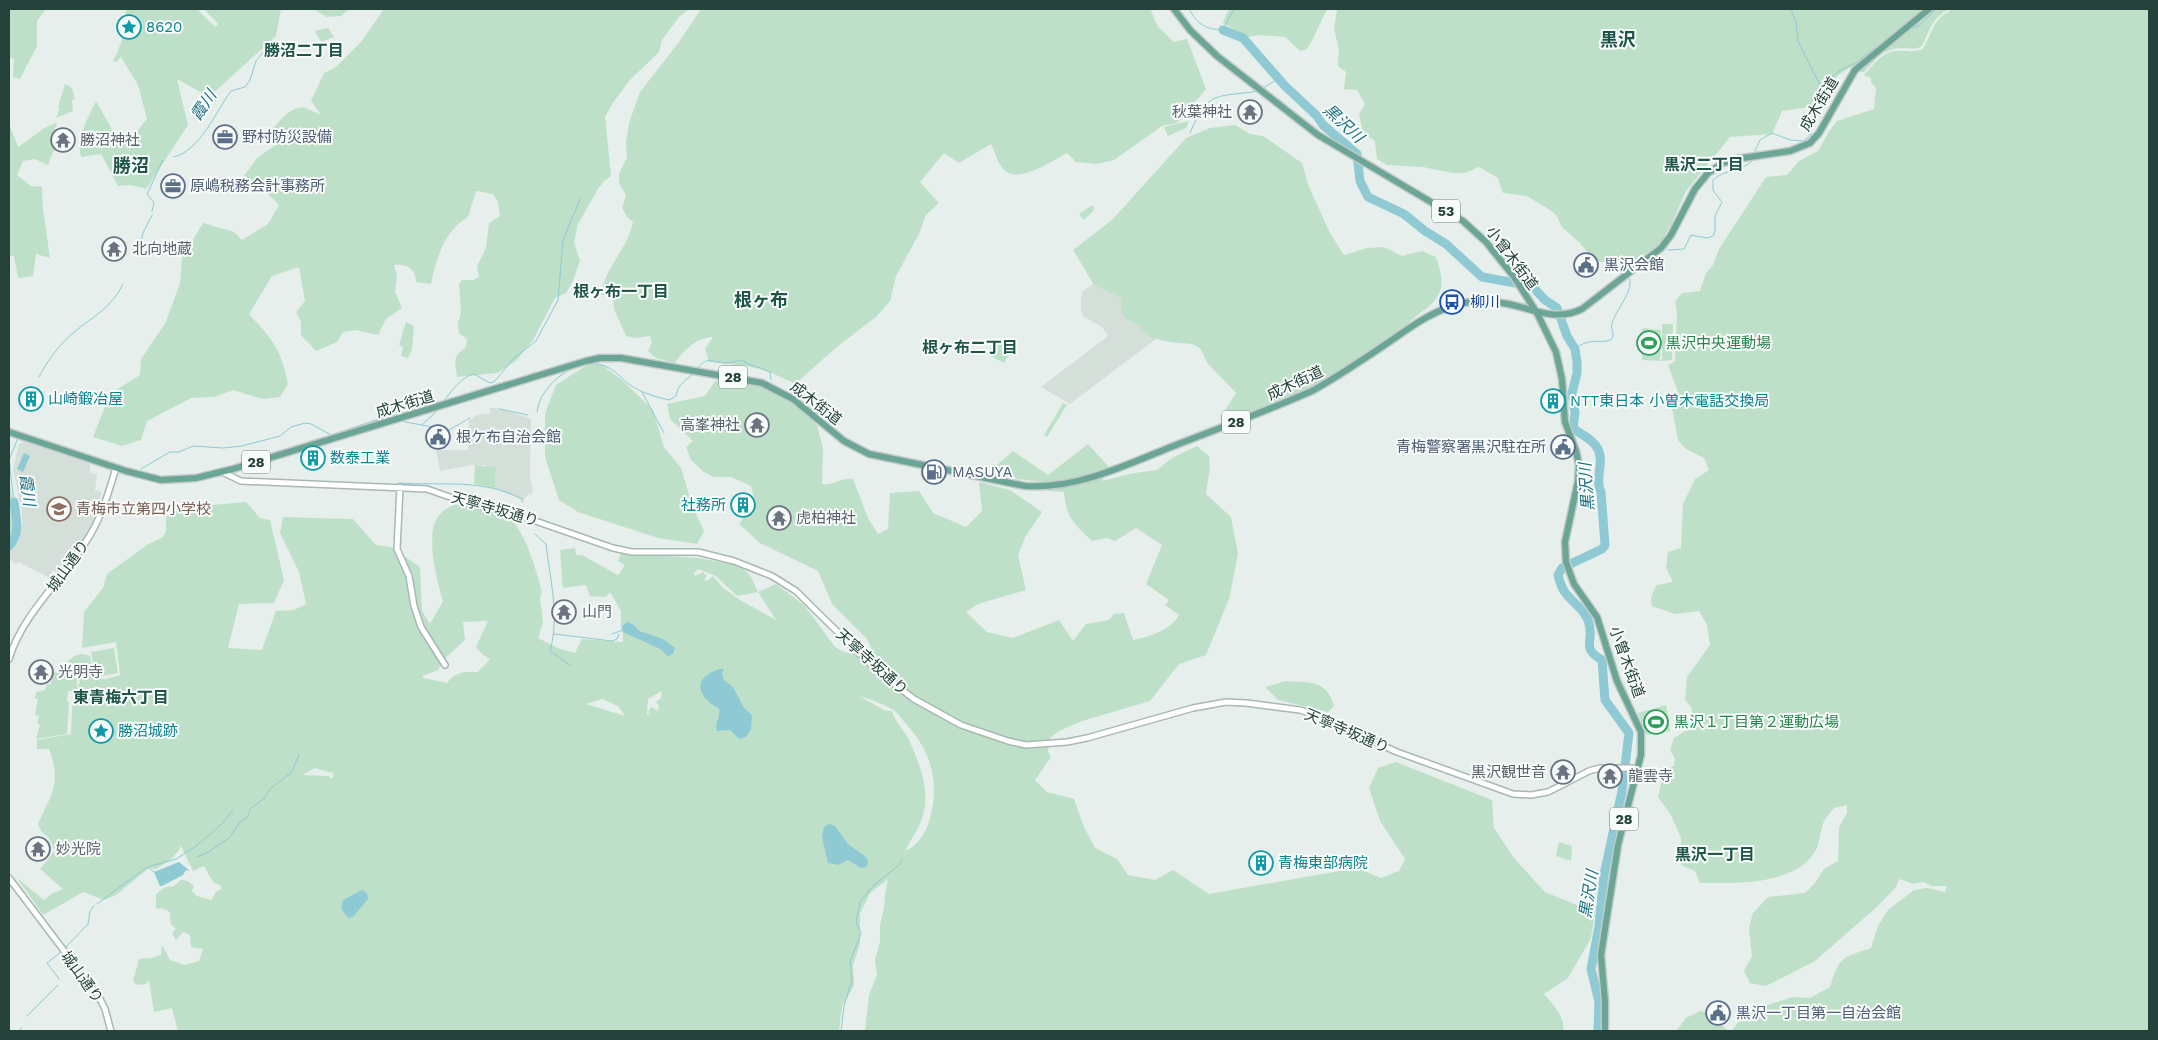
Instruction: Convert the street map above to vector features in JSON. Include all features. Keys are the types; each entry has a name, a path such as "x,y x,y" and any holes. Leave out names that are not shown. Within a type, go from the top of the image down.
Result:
{"main road":[{"name":"小曾木街道","path":"1174,9 1190,30 1217,56 1318,135 1463,221 1486,242 1515,279 1538,313"},
{"name":"成木街道","path":"9,432 144,476 171,480 196,478 222,472 593,359 606,357 630,359 742,378 768,385 793,399 844,441 870,454 1016,484 1034,487 1052,486 1116,468 1312,391 1332,380 1419,321 1444,308 1482,301 1515,306 1538,313 1563,314 1582,309 1657,253 1671,235 1697,187 1712,170 1736,158 1790,151 1810,143 1819,133 1855,70 1929,9"},
{"path":"1515,306 1522,301 1525,294"},
{"name":"小曽木街道","path":"1538,313 1558,359 1565,422 1578,460 1578,481 1565,542 1568,571 1575,586 1597,617 1617,681 1638,724 1642,744 1615,858 1601,955 1605,1031"}],"street":[{"name":"城山通り","path":"9,659 24,627 90,536 104,507 116,468"},
{"name":"天寧寺坂通り","path":"222,472 241,481 400,487 427,490 467,503 521,516 613,548 632,552 705,553 734,561 772,576 796,591 877,670 914,699 960,726 1026,745 1067,742 1087,738 1193,708 1234,702 1311,713 1397,752 1513,794 1531,796 1543,794 1594,769 1637,768"},
{"path":"400,487 397,549 409,576 414,606 421,627 445,665"},
{"name":"城山通り","path":"9,878 99,997 105,1009 111,1031"}],"shaded area":[{"path":"1097,281 1123,298 1157,338 1070,404 1041,387 1108,336 1102,327 1084,317 1081,310 1083,291"},
{"path":"490,408 499,408 531,419 530,476 533,493 527,495 524,500 495,489 496,468 486,468 486,465 471,465 440,471 436,450 468,450 469,420 479,414 490,414"},
{"name":"青梅市立第四小学校","path":"24,442 90,464 90,472 97,475 95,490 102,492 92,523 81,543 59,574 53,570 48,577 19,562 14,564 9,556 9,551 19,539 22,522 22,512 13,469 19,444"}],"green space":[{"path":"9,9 46,9 37,21 37,46 20,79 13,77 14,59 9,57"},
{"path":"126,9 197,9 215,27 218,24 204,9 281,9 276,36 209,97 177,79 188,125 146,189 132,185 118,186 101,154 81,157 80,150 81,136 96,101 119,142 138,130 147,119 138,85 121,57 116,62 113,61 123,36"},
{"path":"313,9 349,9 341,16 327,17"},
{"path":"384,9 689,9 679,17 662,40 659,52 630,80 605,117 611,176 598,189 578,224 574,242 580,261 573,281 566,293 555,298 533,340 516,361 497,373 457,377 456,357 466,347 467,339 459,333 458,324 461,311 459,284 462,280 473,280 479,277 477,266 486,248 489,223 500,216 498,202 493,194 476,191 468,217 453,229 443,246 431,284 416,282 416,277 410,268 394,265 397,276 395,292 402,308 386,319 378,335 356,330 343,332 337,342 316,351 301,335 301,322 296,312 305,301 299,267 272,276 249,314 270,338 283,362 288,384 280,397 263,399 233,390 214,397 191,398 147,421 141,440 122,446 93,437 110,394 140,375 141,359 166,322 180,283 182,258 203,223 234,232 242,240 268,224 279,205 268,194 243,177 258,157 276,145 269,137 279,121 289,112 295,109 306,108 321,115 311,101 324,73 336,67 361,42"},
{"path":"701,9 1153,9 1151,11 1158,27 1174,42 1187,39 1206,89 1177,123 1162,126 1114,160 1096,164 1076,162 1067,153 1031,172 1015,174 1009,173 1003,168 991,144 959,163 944,153 920,182 939,203 926,215 919,234 896,276 890,301 876,317 838,346 795,384 763,370 709,362 705,349 713,337 696,342 675,363 656,358 648,351 652,343 650,336 634,338 626,336 614,309 613,296 601,295 603,285 626,241 633,222 627,217 622,208 626,195 619,183 619,174 627,157 626,142 629,123 640,92 679,42"},
{"path":"1229,9 1328,9 1307,49 1300,51 1285,37 1259,35 1248,37 1223,23"},
{"path":"1337,9 1924,9 1858,64 1850,67 1837,77 1811,107 1782,111 1772,134 1730,137 1686,191 1672,223 1660,244 1624,268 1594,260 1580,243 1562,227 1556,215 1550,210 1527,196 1503,193 1498,178 1479,167 1465,173 1452,173 1423,167 1387,165 1377,159 1375,141 1363,133 1359,114 1365,104 1357,90 1344,89 1346,72 1338,66 1339,50 1334,29"},
{"path":"1933,9 1949,9 1935,21 1922,46 1896,48 1885,52 1864,72 1861,72 1860,70"},
{"path":"1953,9 2149,9 2149,1031 1731,1031 1745,1015 1761,1007 1793,997 1810,998 1830,987 1836,969 1843,960 1853,954 1871,948 1878,926 1888,910 1914,890 1927,888 1945,892 1947,886 1932,886 1923,882 1913,884 1900,879 1895,888 1878,906 1815,961 1766,986 1750,983 1744,971 1752,956 1749,928 1753,913 1768,897 1805,893 1815,883 1824,869 1838,861 1839,827 1847,813 1847,805 1834,808 1826,818 1816,850 1807,862 1780,876 1747,882 1700,883 1695,871 1681,865 1681,838 1671,815 1658,797 1664,771 1674,766 1675,759 1670,750 1674,738 1687,730 1692,721 1692,708 1685,700 1687,677 1710,645 1707,625 1699,611 1675,614 1652,606 1651,598 1657,585 1673,582 1666,568 1668,552 1681,548 1683,504 1695,479 1709,470 1704,458 1686,449 1678,440 1672,408 1678,392 1668,365 1675,361 1677,312 1675,302 1682,293 1700,291 1706,273 1713,265 1719,249 1766,177 1787,175 1799,161 1818,151 1837,121 1874,109 1876,88 1871,82 1871,78 1864,75 1885,54 1896,51 1923,49 1935,24 1942,16"},
{"path":"328,28 334,37 321,42 315,31"},
{"path":"65,84 72,88 75,99 72,100 73,111 56,118 60,108 58,107"},
{"path":"1189,121 1186,128 1168,136 1164,127"},
{"path":"9,123 18,147 46,127 57,123 52,137 60,145 53,152 48,165 35,159 23,161 17,175 31,186 42,187 50,258 36,254 33,276 18,278 14,256 9,256"},
{"path":"1235,125 1250,134 1263,136 1302,163 1309,187 1330,233 1344,255 1367,248 1384,247 1402,256 1422,251 1436,257 1442,282 1440,292 1429,306 1369,354 1347,369 1323,383 1273,405 1247,413 1220,418 1236,393 1208,364 1200,348 1192,344 1169,342 1150,337 1137,324 1126,319 1121,312 1121,298 1094,285 1073,250 1112,220 1186,138 1210,128"},
{"path":"1093,205 1094,210 1084,220 1079,214"},
{"path":"406,322 414,326 412,350 408,358 401,356 403,347 399,345"},
{"path":"1662,324 1673,324 1672,360 1662,361"},
{"name":"黒沢中央運動場","path":"1643,328 1661,330 1660,361 1642,360 1642,345 1637,345"},
{"path":"997,339 1013,348 1004,363 987,354"},
{"path":"587,365 602,365 622,380 653,410 664,447 681,468 692,505 704,531 697,544 658,538 578,512 559,500 545,457 545,413 556,385"},
{"path":"715,381 740,381 776,392 816,422 823,448 822,484 853,479 868,518 878,534 888,529 890,493 919,491 933,513 966,527 982,511 979,482 1010,490 1042,512 1025,537 1018,555 1026,590 978,604 966,612 987,632 1013,638 1059,620 1073,641 1086,624 1109,620 1114,614 1124,613 1133,640 1165,629 1179,615 1165,605 1169,600 1146,584 1162,545 1136,528 1115,541 1107,538 1092,541 1072,520 1065,501 1064,492 1049,491 1044,482 1017,479 997,465 1013,451 1048,475 1088,444 1108,466 1102,481 1134,473 1157,470 1172,458 1197,446 1209,456 1210,467 1206,494 1231,517 1238,554 1229,599 1206,655 1179,664 1150,701 1082,721 1059,731 1050,738 1048,751 1051,757 1035,780 1047,792 1074,799 1084,827 1095,848 1117,859 1128,875 1155,880 1173,870 1209,894 1356,868 1381,878 1399,871 1405,859 1380,821 1369,788 1378,768 1396,762 1492,800 1494,828 1514,858 1545,892 1582,907 1596,906 1591,938 1568,978 1544,994 1560,1016 1563,1031 865,1031 869,995 877,975 875,960 880,942 880,925 888,879 870,893 860,914 860,944 853,965 854,986 842,1006 839,1031 178,1031 172,1008 154,1012 149,980 146,984 137,985 133,981 139,959 161,955 162,945 170,960 185,965 199,961 203,949 191,947 190,935 183,932 176,940 172,933 176,929 171,924 170,912 161,908 156,909 156,894 166,887 174,886 181,880 188,881 194,886 192,891 197,896 211,900 216,892 221,889 221,886 213,882 204,866 193,871 181,846 174,857 156,869 149,868 116,895 104,900 83,892 43,915 17,878 44,900 53,893 63,889 40,869 55,851 49,838 41,831 38,824 51,796 55,771 49,749 37,749 37,740 71,734 72,709 76,691 68,691 67,734 36,739 40,724 37,724 39,716 35,715 38,699 35,699 36,692 45,690 47,684 51,684 53,672 77,675 77,689 80,682 76,669 67,662 80,654 90,656 94,679 106,679 120,675 116,642 82,648 84,612 103,588 107,574 147,545 163,537 166,531 166,518 170,512 211,505 246,502 260,518 270,520 284,580 274,603 239,604 228,648 262,650 276,611 294,610 306,604 299,572 280,533 283,517 353,519 376,545 391,547 420,567 422,611 430,624 443,601 433,556 433,531 441,513 455,504 505,515 518,528 529,550 542,592 540,598 543,623 538,638 558,648 575,653 582,639 623,642 621,611 610,592 606,597 590,596 586,585 563,588 560,550 575,548 576,555 582,555 618,575 625,565 618,561 621,553 698,558 741,566 751,577 758,592 776,584 804,605 835,647 844,652 877,659 867,639 832,604 818,571 760,543 739,524 756,505 751,486 731,477 714,477 704,472 691,460 686,447 693,441 670,419 667,404 705,396","holes":["698,569 716,576 737,596 758,592 776,620 740,600 723,588 713,576 707,581 704,580 707,576 703,572 695,576 694,573","488,621 476,647 490,659 478,672 457,674 447,683 423,678 423,676 438,670 442,661 465,640 463,622","634,625 667,655 660,649 624,632","662,691 661,698 656,702 659,706 658,711 651,707 648,712 650,715 647,714 648,699","859,696 880,703 896,712 921,744 931,768 934,792 930,818 921,838 905,851 924,813 925,791 920,769 908,738 892,711 886,711","602,699 618,706 625,716 586,704","315,768 334,773 332,779 328,776 302,775"]},
{"path":"1063,403 1067,405 1047,437 1044,435"},
{"path":"9,463 11,464 9,481"},
{"path":"475,465 496,468 495,488 474,484"},
{"path":"9,481 18,528 9,545"},
{"path":"114,648 118,673 95,677 91,652"},
{"path":"1286,681 1316,684 1322,687 1331,697 1334,706 1328,712 1278,700 1265,687"},
{"name":"黒沢１丁目第２運動広場","path":"1666,705 1670,731 1647,735 1638,713"},
{"path":"1559,842 1572,846 1571,861 1556,856"},
{"path":"1700,1011 1709,1013 1728,1031 1676,1031 1686,1018"}],"water":[{"path":"24,453 30,456 23,472 17,469"},
{"path":"628,622 640,631 663,639 675,648 673,654 668,656 660,649 623,632 622,626"},
{"path":"724,669 722,674 724,680 733,687 744,708 752,715 751,729 746,737 739,739 730,730 717,731 716,725 719,709 710,703 701,691 701,681 704,677"},
{"path":"829,824 835,826 848,844 866,857 867,867 861,868 848,860 838,865 828,863 822,837 824,827"},
{"path":"179,862 190,871 186,870 183,875 160,886 154,872"},
{"path":"362,890 367,893 368,899 353,917 348,918 341,908 343,900"}],"waterway":[{"name":"黒沢川","path":"1189,9 1203,25 1211,29 1223,30 1234,9"},
{"path":"1791,9 1796,22 1798,41 1823,91"},
{"path":"1907,30 1920,25 1936,9"},
{"name":"黒沢川","path":"1223,30 1243,38 1285,86 1316,115 1323,125 1357,154 1360,181 1368,197 1404,214 1425,231 1446,244 1482,277 1532,286 1545,300 1557,308 1567,336 1575,349 1577,373 1572,393 1575,413 1573,428 1593,442 1600,454 1599,487 1605,545 1602,549 1562,568 1558,575 1564,591 1582,610 1588,620 1591,651 1602,660 1605,700 1629,733 1622,791 1604,875 1599,926 1591,969 1599,1002 1598,1031"},
{"path":"1755,151 1760,140 1772,133 1790,140 1804,141 1811,134 1809,118 1830,78 1857,62 1896,32"},
{"name":"霞川","path":"174,157 184,153 200,138 231,91 245,87 250,80 256,61 270,44"},
{"path":"1262,89 1279,78"},
{"path":"1190,133 1203,108 1209,102 1224,96 1259,91"},
{"name":"霞川","path":"152,211 154,203 147,194 163,160"},
{"path":"1668,250 1684,249 1691,235 1707,238 1713,236 1715,216 1722,202 1713,190 1713,180 1752,161"},
{"path":"443,402 457,385 470,375 474,374 490,383 494,382 514,358 536,341 558,300 563,240 581,197"},
{"name":"霞川","path":"139,248 143,233 152,215"},
{"path":"1629,269 1653,250"},
{"path":"1575,349 1586,343 1612,339 1612,324 1629,290 1630,279"},
{"name":"霞川","path":"39,377 63,343 101,312 113,300 123,284"},
{"path":"696,370 706,361 725,363 742,360 770,372 771,380"},
{"path":"537,412 545,392 552,383 572,369 583,365 605,366 635,388 669,400 676,396 680,386 694,373"},
{"path":"642,392 664,433"},
{"path":"500,409 528,415"},
{"path":"423,424 438,410"},
{"path":"141,469 170,452 179,452 193,446 223,448 242,446 280,436 291,427 305,423 311,424 331,435 382,418 389,418"},
{"path":"400,421 449,430 470,418"},
{"name":"霞川","path":"14,502 9,460 18,438"},
{"path":"399,483 461,484 492,488 507,492 522,499 522,502"},
{"name":"霞川","path":"9,546 13,541 16,531 14,502"},
{"path":"535,534 546,544 552,584 554,625 550,651 571,666"},
{"path":"612,634 623,630"},
{"path":"554,634 612,641 617,639 619,634"},
{"path":"197,857 207,853 229,838 240,822 247,818 251,808 264,799 271,788 292,772 299,754"},
{"path":"97,904 147,867 176,859 195,847 221,825 233,810"},
{"path":"841,1031 844,1006 852,980 850,962 861,933 856,922 860,902 873,886 899,865 902,860"},
{"path":"149,868 154,872"},
{"path":"66,947 88,924 90,911 94,906"},
{"path":"59,979 47,963 61,952"},
{"path":"27,1016 58,985"}],"place":[{"name":"8620","path":"129,27"},
{"name":"秋葉神社","path":"1250,112"},
{"name":"野村防災設備","path":"225,137"},
{"name":"勝沼神社","path":"63,140"},
{"name":"原嶋税務会計事務所","path":"173,186"},
{"name":"北向地蔵","path":"114,249"},
{"name":"黒沢会館","path":"1586,265"},
{"name":"柳川","path":"1452,302"},
{"name":"黒沢中央運動場","path":"1649,343"},
{"name":"山崎鍛冶屋","path":"31,399"},
{"name":"NTT東日本 小曽木電話交換局","path":"1553,401"},
{"name":"高峯神社","path":"757,425"},
{"name":"根ケ布自治会館","path":"438,437"},
{"name":"青梅警察署黒沢駐在所","path":"1563,447"},
{"name":"数泰工業","path":"313,458"},
{"name":"MASUYA","path":"934,472"},
{"name":"社務所","path":"743,505"},
{"name":"青梅市立第四小学校","path":"59,509"},
{"name":"虎柏神社","path":"779,518"},
{"name":"山門","path":"564,612"},
{"name":"光明寺","path":"41,672"},
{"name":"黒沢１丁目第２運動広場","path":"1656,722"},
{"name":"勝沼城跡","path":"101,731"},
{"name":"黒沢観世音","path":"1563,772"},
{"name":"龍雲寺","path":"1610,776"},
{"name":"妙光院","path":"38,849"},
{"name":"青梅東部病院","path":"1261,863"},
{"name":"黒沢一丁目第一自治会館","path":"1718,1013"}],"district":[{"name":"黒沢","path":"1618,40"},
{"name":"勝沼二丁目","path":"304,50"},
{"name":"黒沢二丁目","path":"1704,164"},
{"name":"勝沼","path":"131,166"},
{"name":"根ヶ布一丁目","path":"621,291"},
{"name":"根ヶ布","path":"761,300"},
{"name":"根ヶ布二丁目","path":"970,347"},
{"name":"東青梅六丁目","path":"121,697"},
{"name":"黒沢一丁目","path":"1715,854"}]}
